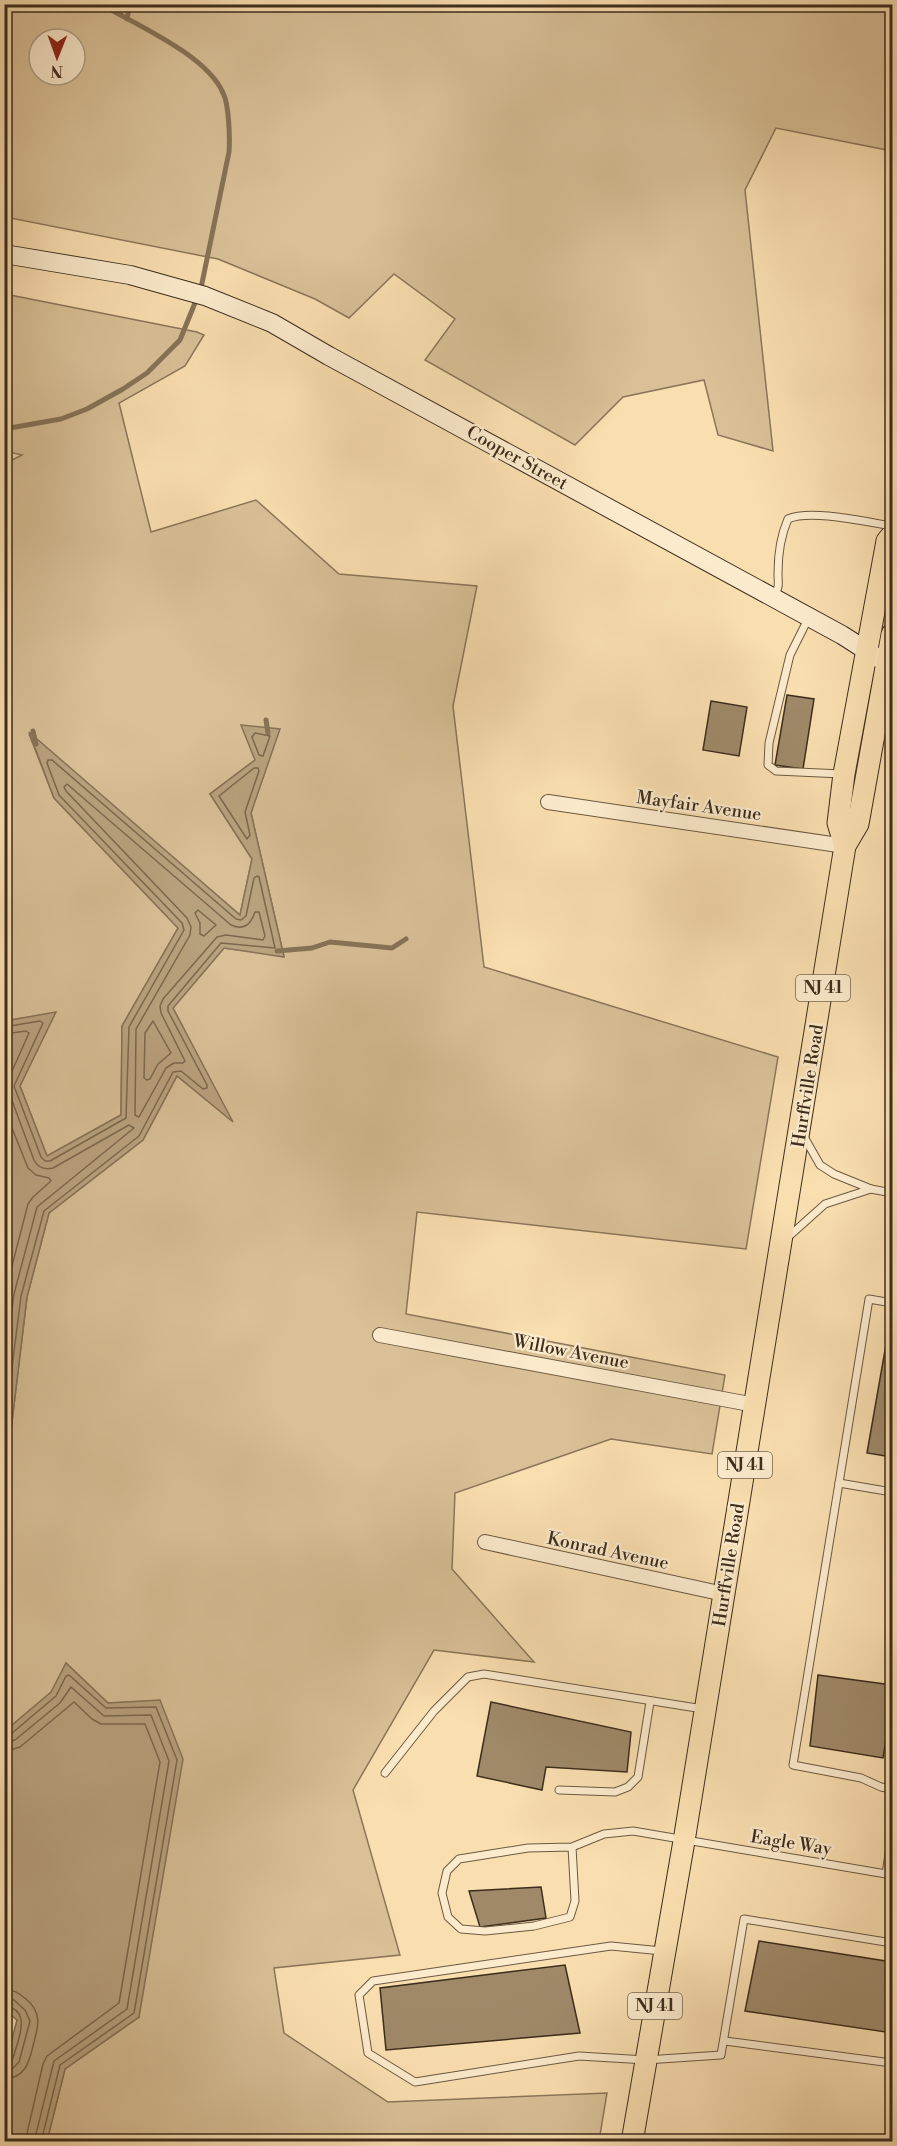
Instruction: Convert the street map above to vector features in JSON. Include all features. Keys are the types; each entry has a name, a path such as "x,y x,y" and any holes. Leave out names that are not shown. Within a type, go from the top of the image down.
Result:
{"main road":[{"name":"Cooper Street","path":"4,254 130,275 205,296 272,323 773,597 890,666"},
{"name":"Hurffville Road","path":"845,846 838,823 844,774 887,541 892,535"},
{"name":"Hurffville Road","path":"632,2142 783,1241 845,846 858,825 890,666 892,634"}],"street":[{"name":"Mayfair Avenue","path":"548,802 845,846"},
{"name":"Willow Avenue","path":"380,1335 755,1405"},
{"name":"Konrad Avenue","path":"485,1542 724,1594"}],"lane":[{"path":"773,597 779,588 778,572 782,531 788,519 795,516 813,515 892,526"},
{"path":"809,617 790,655 769,743 768,765 776,771 844,774"},
{"path":"801,1130 820,1165 834,1174 871,1189 892,1193"},
{"path":"783,1241 825,1204 871,1189"},
{"path":"892,1303 869,1299 793,1764 861,1778 892,1789"},
{"path":"839,1483 892,1492"},
{"path":"385,1773 434,1711 468,1677 484,1674 705,1709"},
{"path":"559,1790 615,1792 628,1787 638,1777 650,1702"},
{"name":"Eagle Way","path":"573,1847 604,1834 633,1831 889,1875"},
{"path":"889,1875 892,1834"},
{"path":"573,1847 575,1901 570,1917 534,1926 485,1931 461,1929 448,1917 442,1893 447,1871 459,1859 528,1848 573,1847"},
{"path":"665,1952 611,1946 373,1981 359,1995 368,2053 415,2082 579,2056 646,2060 721,2055 744,1918 892,1943"},
{"path":"724,2041 884,2062"}],"shaded area":[{"path":"4,5 892,5 892,151 776,128 745,190 773,451 718,435 704,380 623,397 575,445 425,360 455,319 394,274 349,318 315,299 218,259 5,217"},
{"path":"5,294 204,335 185,366 119,403 151,532 256,500 339,574 477,586 453,706 484,967 778,1057 746,1249 417,1212 406,1314 725,1375 712,1454 611,1439 455,1493 452,1569 534,1662 434,1650 353,1790 400,1955 274,1968 284,2033 388,2102 607,2093 599,2141 47,2141 65,2069 139,2017 160,1701 108,1703 66,1663 52,1692 5,1731 5,1480 27,1297 49,1213 143,1140 177,1076 231,1120 173,1008 224,948 284,956 251,813 279,729 255,760 210,794 252,859 240,915 29,734 54,798 178,928 122,1026 121,1115 47,1156 20,1086 55,1013 5,1021 4,464 22,455 5,451"}],"water":[{"path":"241,725 280,729 251,813 284,957 224,948 173,1008 233,1122 177,1076 143,1140 49,1213 27,1297 5,1480 5,1021 56,1012 20,1086 47,1156 121,1115 122,1026 178,928 54,798 29,732 240,915 252,859 210,794 255,760"},
{"path":"66,1663 108,1703 160,1700 183,1759 139,2017 65,2069 47,2141 5,2141 5,2066 17,2020 4,2010 5,1731 51,1692"}],"building":[{"path":"787,695 814,699 803,769 775,765"},
{"path":"711,701 747,707 739,756 703,750"},
{"path":"892,1316 892,1457 867,1453"},
{"path":"818,1675 892,1685 892,1701 883,1758 810,1746"},
{"path":"491,1702 631,1732 627,1772 546,1767 542,1790 477,1776"},
{"path":"541,1887 546,1918 480,1927 469,1891"},
{"path":"759,1941 892,1962 892,2033 745,2011"},
{"path":"565,1965 580,2033 386,2050 380,1988"}],"waterway":[{"path":"4,429 61,419 87,409 147,373 180,340 201,288 229,152 229,121 225,98 215,79 187,54 101,4"},
{"path":"127,19 130,4"},
{"path":"266,720 268,733"},
{"path":"33,731 36,744"},
{"path":"277,951 312,948 330,942 392,948 406,939"}]}
